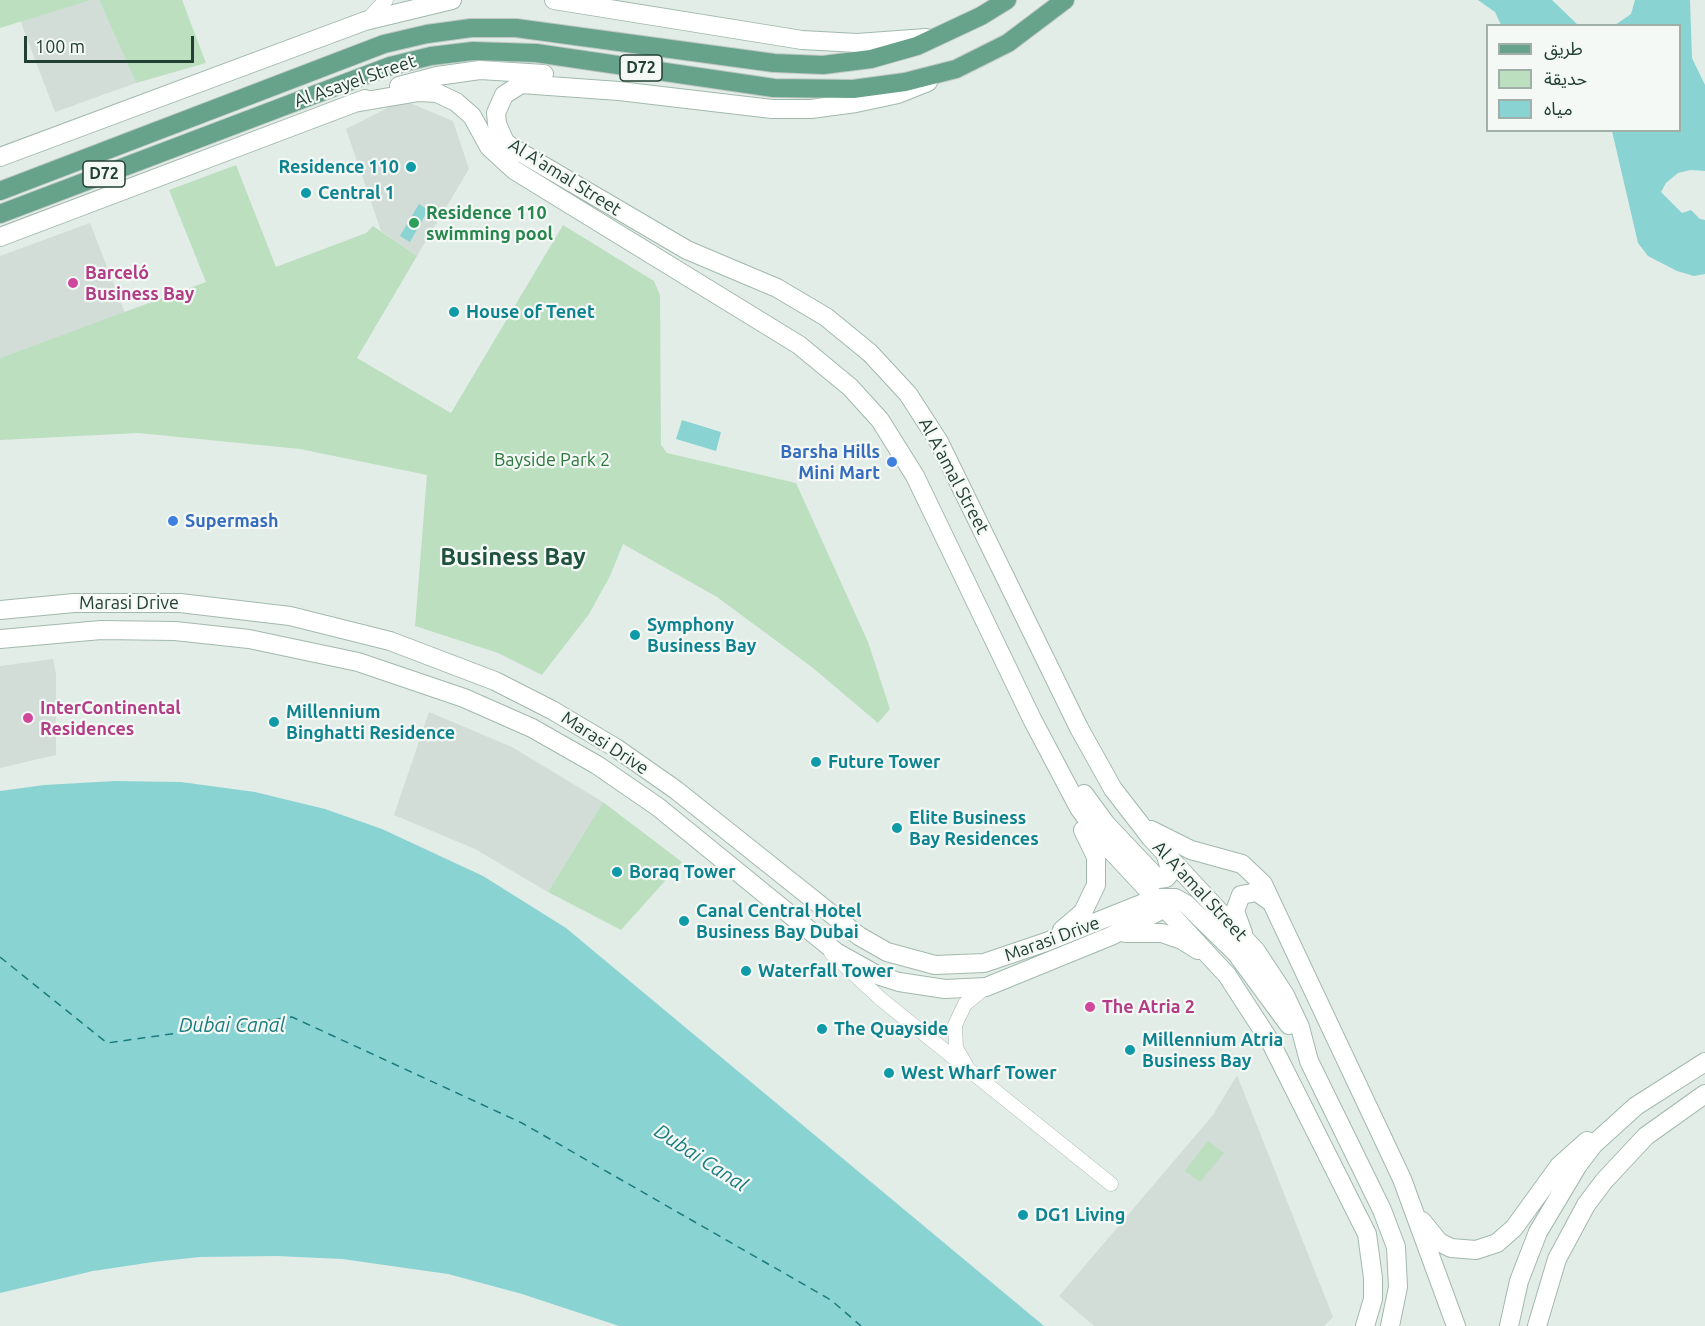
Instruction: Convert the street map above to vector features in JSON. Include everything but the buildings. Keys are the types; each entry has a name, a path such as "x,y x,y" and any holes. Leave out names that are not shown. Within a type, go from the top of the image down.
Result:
{"main road":[{"name":"Al Asayel Street","path":"0,191 384,44 427,34 483,28 538,30 798,65 871,59 940,36 1007,0"},
{"name":"Al Asayel Street","path":"0,214 390,66 442,55 494,51 536,53 800,90 879,86 956,69 1008,42 1065,0"}],"street":[{"path":"365,21 386,0"},
{"path":"0,156 365,21 452,0"},
{"path":"554,0 802,40 885,42 940,36"},
{"name":"Al A'amal Street","path":"0,237 395,87 437,76 480,70 743,107 811,109 898,94 956,69"},
{"name":"Al A'amal Street","path":"528,78 512,88 499,104 497,124 505,142 687,250 802,302 849,334 890,373 908,394 939,442 1079,728 1126,809 1245,938 1267,965 1285,995 1300,1027 1309,1061 1382,1210 1396,1247 1398,1287 1390,1326"},
{"name":"Al A'amal Street","path":"354,104 419,92 437,93 456,102 472,116 489,147 514,170 790,339 834,372 873,412 905,457 1032,720 1087,821 1165,901 1227,975 1271,1043 1361,1221 1370,1247 1373,1278 1372,1299 1365,1326"},
{"name":"Marasi Drive","path":"0,610 74,603 180,603 290,616 390,641 461,667 513,690 616,748 676,790 859,936 887,952 935,965 968,965 1000,958 1165,901"},
{"name":"Marasi Drive","path":"0,639 101,630 176,631 249,639 314,658 429,685 532,728 628,786 818,937 856,964 899,982 945,989 986,987"},
{"path":"1003,660 1041,710 1080,788 1096,813 1158,879 1166,878 1171,872 1164,852"},
{"path":"1032,720 1059,788 1093,848 1098,866 1096,885 1083,912 1046,942"},
{"path":"1126,809 1146,826 1174,843 1242,864 1263,884 1376,1120 1456,1326"},
{"path":"1184,874 1165,901 1186,904 1236,953 1269,994 1309,1061"},
{"path":"742,895 743,876"},
{"path":"1245,938 1235,910 1238,899 1252,891 1263,894 1271,902"},
{"name":"Marasi Drive","path":"972,1074 956,1048 955,1024 965,1004 986,987 1111,936 1165,901"},
{"path":"1111,936 1142,931 1172,936 1191,945 1227,975"},
{"name":"Marasi Drive","path":"818,937 848,972 972,1074 1112,1184"},
{"path":"1410,1204 1439,1242 1465,1251 1486,1247 1514,1228 1550,1177 1569,1156 1590,1139 1614,1125 1658,1090 1705,1062"},
{"path":"1538,1323 1562,1250 1586,1205 1604,1180 1646,1136 1705,1094"},
{"path":"1509,1326 1528,1256 1550,1209 1578,1165 1614,1125"}],"shaded area":[{"path":"91,0 99,0 136,83 55,112 20,20"},
{"path":"403,100 453,121 469,169 417,256 381,231 346,129"},
{"path":"90,223 125,313 0,358 0,256"},
{"name":"InterContinental Residences","path":"53,659 56,674 56,755 0,768 0,666"},
{"path":"429,712 512,747 603,802 548,892 475,849 394,815"},
{"path":"1237,1075 1333,1317 1324,1326 1094,1326 1059,1296 1213,1115"}],"green space":[{"path":"0,0 91,0 0,28"},
{"path":"99,0 182,0 206,63 136,83"},
{"name":"Bayside Park 2","path":"236,165 276,267 366,233 373,226 417,256 357,358 451,413 563,225 654,281 660,295 661,445 667,453 796,483 868,642 890,709 878,723 813,668 717,597 623,544 610,576 589,614 542,675 498,653 415,626 427,475 300,449 138,433 0,440 0,358 206,282 169,190"},
{"path":"603,802 682,862 621,930 548,892"},
{"path":"1208,1141 1224,1153 1200,1182 1185,1171"}],"water":[{"path":"1478,0 1552,0 1577,24 1501,24 1495,12"},
{"path":"1635,0 1690,0 1692,58 1705,85 1705,171 1690,170 1678,173 1666,183 1661,192 1682,213 1691,210 1700,219 1705,220 1705,274 1694,276 1677,271 1648,256 1638,243 1612,132 1681,132 1681,24 1616,24 1631,14"},
{"name":"Residence 110 swimming pool","path":"419,204 428,210 410,242 400,236"},
{"path":"682,420 721,432 716,451 676,439"},
{"name":"Dubai Canal","path":"115,781 181,782 255,792 325,809 382,829 483,876 566,928 1044,1326 619,1326 522,1294 448,1274 342,1259 276,1256 200,1257 153,1262 93,1271 0,1293 0,791 44,785"}],"ferry route":[{"path":"0,957 107,1043 292,1017 522,1123 831,1300 861,1326"}],"place":[{"name":"Residence 110","path":"411,167"},
{"name":"Central 1","path":"306,193"},
{"name":"Residence 110 swimming pool","path":"414,223"},
{"name":"Barceló Business Bay","path":"73,283"},
{"name":"House of Tenet","path":"454,312"},
{"name":"Barsha Hills Mini Mart","path":"892,462"},
{"name":"Supermash","path":"173,521"},
{"name":"Symphony Business Bay","path":"635,635"},
{"name":"InterContinental Residences","path":"28,718"},
{"name":"Millennium Binghatti Residence","path":"274,722"},
{"name":"Future Tower","path":"816,762"},
{"name":"Elite Business Bay Residences","path":"897,828"},
{"name":"Boraq Tower","path":"617,872"},
{"name":"Canal Central Hotel Business Bay Dubai","path":"684,921"},
{"name":"Waterfall Tower","path":"746,971"},
{"name":"The Atria 2","path":"1090,1007"},
{"name":"The Quayside","path":"822,1029"},
{"name":"Millennium Atria Business Bay","path":"1130,1050"},
{"name":"West Wharf Tower","path":"889,1073"},
{"name":"DG1 Living","path":"1023,1215"}],"district":[{"name":"Business Bay","path":"513,557"}]}
